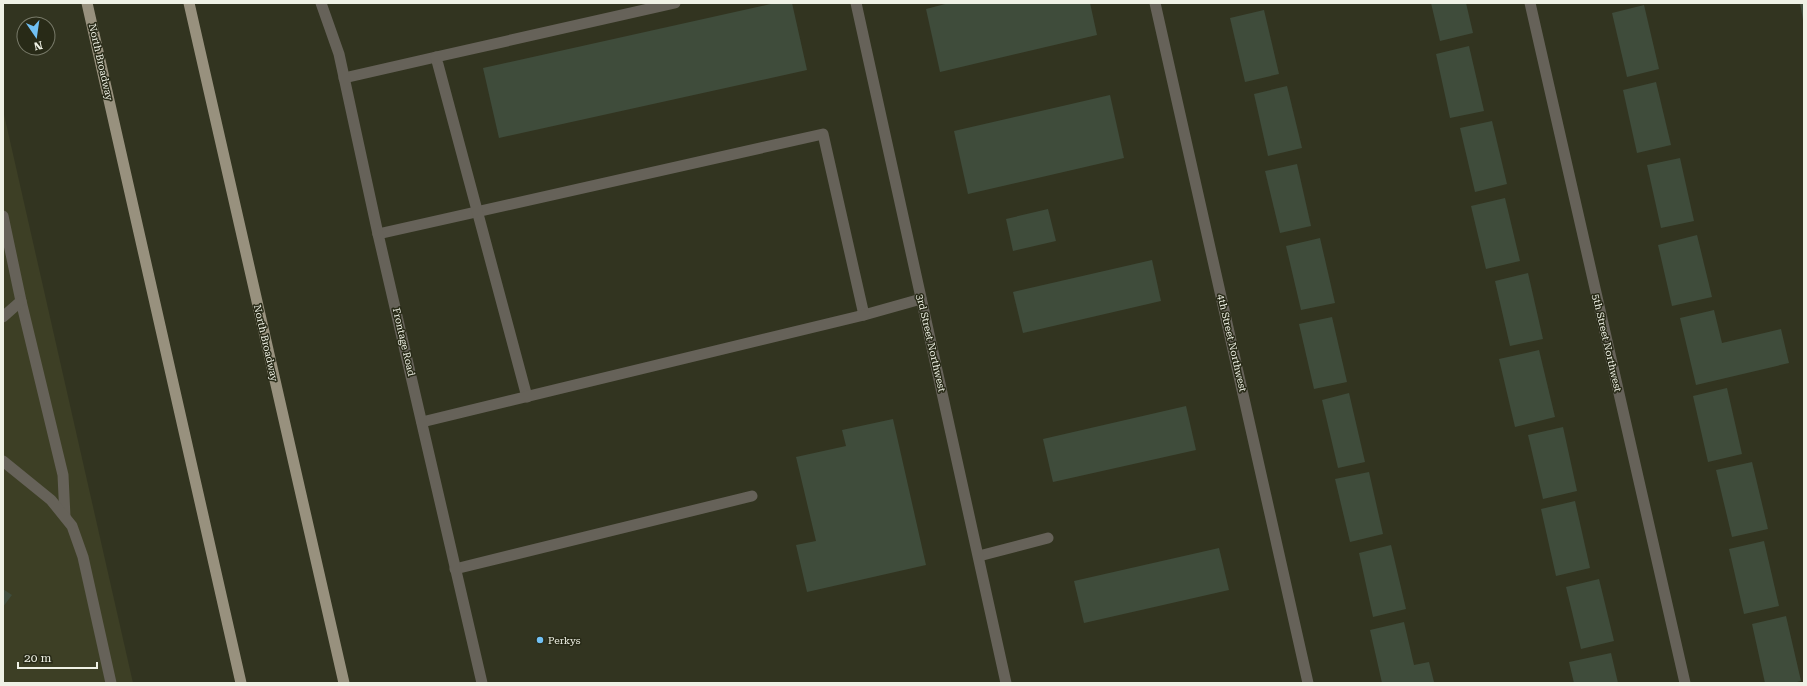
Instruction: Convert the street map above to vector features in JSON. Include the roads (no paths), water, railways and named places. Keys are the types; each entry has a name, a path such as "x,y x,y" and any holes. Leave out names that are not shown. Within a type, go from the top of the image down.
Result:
{"main road":[{"name":"North Broadway","path":"87,3 241,683"},
{"name":"North Broadway","path":"188,3 344,683"}],"street":[{"name":"Frontage Road","path":"321,3 339,54 378,234 482,683"},
{"path":"344,78 675,3"},
{"name":"3rd Street Northwest","path":"856,3 1006,683"},
{"name":"4th Street Northwest","path":"1155,3 1308,683"},
{"name":"5th Street Northwest","path":"1530,3 1685,683"},
{"path":"436,57 527,397"},
{"path":"378,234 823,134 864,315"},
{"path":"3,216 21,301 63,476 65,517"},
{"path":"422,422 864,315 921,299"},
{"path":"3,317 21,301"},
{"path":"3,461 51,500 72,526 83,557 111,683"},
{"path":"455,569 752,496"},
{"path":"979,556 1048,538"}],"place":[{"name":"Perkys","path":"540,640"}]}
